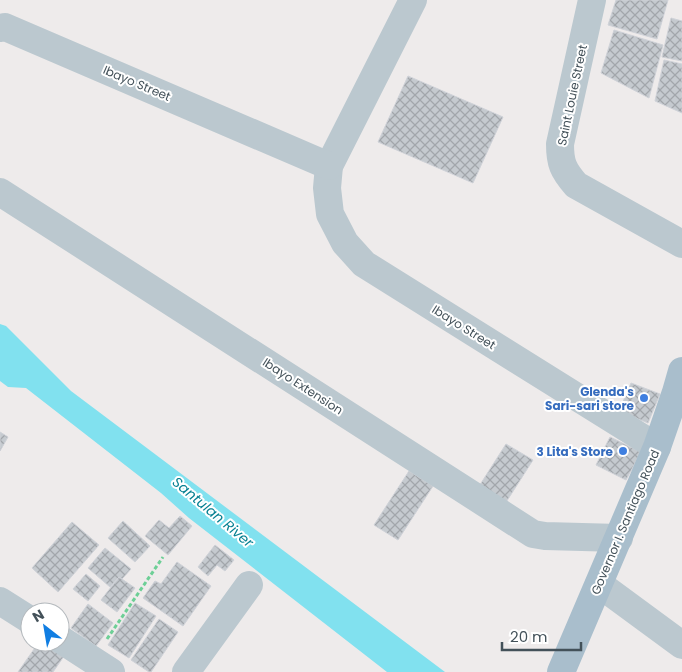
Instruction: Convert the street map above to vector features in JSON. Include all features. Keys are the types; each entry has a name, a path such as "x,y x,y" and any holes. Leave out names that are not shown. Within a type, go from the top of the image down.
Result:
{"main road":[{"name":"Governor I. Santiago Road","path":"561,672 657,448 680,386"}],"street":[{"name":"Ibayo Street","path":"413,0 329,166 327,188 330,214 345,243 364,264 657,448"},
{"name":"Saint Louie Street","path":"592,0 560,144 560,156 563,167 576,185 682,244"},
{"name":"Ibayo Street","path":"0,28 5,27 329,166"},
{"name":"Ibayo Extension","path":"0,192 533,534 619,538"},
{"path":"599,584 682,645"},
{"path":"186,672 249,585"},
{"path":"0,600 20,613"},
{"path":"70,645 102,666"}],"path":[{"path":"102,666 163,558"}],"water":[{"name":"Santulan River","path":"0,324 6,326 71,391 445,672 387,672 26,388 8,387 0,381"}],"building":[{"path":"616,0 668,0 657,39 608,25"},
{"path":"671,18 682,21 682,61 662,57"},
{"path":"614,30 663,45 649,98 601,73"},
{"path":"664,60 682,64 682,113 655,101"},
{"path":"408,76 503,117 473,183 378,142"},
{"path":"631,383 660,394 648,423 619,411"},
{"path":"0,432 8,437 0,451"},
{"path":"610,437 641,452 626,480 596,465"},
{"path":"506,444 533,460 503,507 476,491"},
{"path":"409,471 433,486 398,540 374,525"},
{"path":"180,516 192,526 168,555 145,536 159,520 169,528"},
{"path":"123,521 150,546 135,562 108,538"},
{"path":"72,522 99,545 58,592 32,568"},
{"path":"215,545 234,560 225,571 217,565 208,576 198,567"},
{"path":"105,548 131,569 122,579 119,577 110,587 88,568"},
{"path":"177,562 211,586 183,626 143,598 155,581 161,584"},
{"path":"86,574 100,586 88,601 73,589"},
{"path":"119,577 135,588 117,612 101,600"},
{"path":"135,603 156,616 129,658 108,645"},
{"path":"88,604 113,623 96,646 71,628"},
{"path":"159,619 178,632 151,672 149,672 131,660"},
{"path":"32,652 67,652 53,672 18,672"}],"place":[{"name":"Glenda's Sari-sari store","path":"644,398"},
{"name":"3 Lita's Store","path":"623,451"}]}
